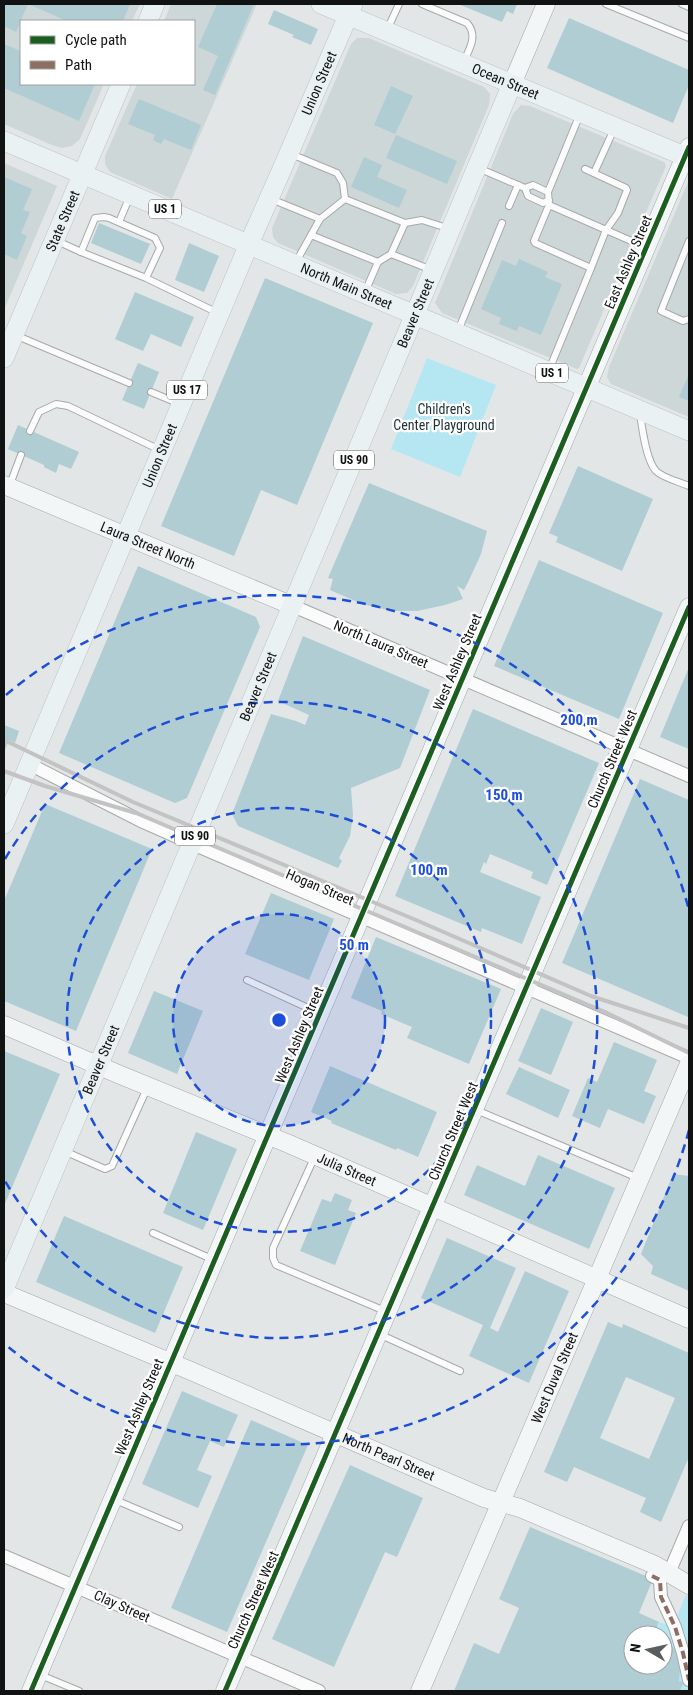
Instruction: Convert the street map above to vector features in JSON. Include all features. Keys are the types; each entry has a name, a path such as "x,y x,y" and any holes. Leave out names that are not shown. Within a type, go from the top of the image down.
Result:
{"main road":[{"path":"148,20 155,4"},
{"name":"Ocean Street","path":"321,4 350,9 386,32 614,127 688,154"},
{"name":"Union Street","path":"4,824 10,802 29,764 248,244 270,198 350,9"},
{"name":"Beaver Street","path":"4,1289 512,84"},
{"name":"State Street","path":"4,358 121,85"},
{"name":"North Main Street","path":"4,141 689,431"}],"street":[{"path":"512,84 546,4"},
{"name":"East Ashley Street","path":"587,387 688,154"},
{"name":"West Ashley Street","path":"31,1691 587,387"},
{"name":"Laura Street North","path":"6,486 292,606"},
{"name":"North Laura Street","path":"292,606 689,776"},
{"name":"Church Street West","path":"225,1691 337,1434 689,608"},
{"name":"Hogan Street","path":"29,764 141,821 192,844 689,1058"},
{"name":"Julia Street","path":"4,1025 98,1066 315,1155 689,1319"},
{"name":"West Duval Street","path":"420,1691 689,1064"},
{"name":"North Pearl Street","path":"4,1293 484,1498 529,1512 655,1565 689,1585"},
{"path":"669,1573 689,1526"},
{"name":"Clay Street","path":"4,1556 319,1691"},
{"path":"652,1576 660,1580 661,1597 675,1627 689,1680"}],"lane":[{"path":"386,32 399,4"},
{"path":"422,4 471,26 473,42 462,64"},
{"path":"606,4 689,38"},
{"path":"682,4 689,7"},
{"path":"580,113 548,192 549,202 534,241 535,244 590,268"},
{"path":"594,173 614,127"},
{"path":"289,153 337,173 343,183 345,199"},
{"path":"477,168 525,188 533,185 548,192"},
{"path":"548,371 606,230 618,213 627,190 585,169"},
{"path":"509,206 518,185"},
{"path":"525,188 528,196 543,203 549,202 646,248"},
{"path":"118,222 130,194"},
{"path":"270,198 320,219"},
{"path":"295,264 320,219 345,199"},
{"path":"345,199 405,223 422,220 451,230"},
{"path":"80,252 95,218 104,217 118,222 155,238 159,245 160,248 146,278"},
{"path":"365,293 378,262 391,254 405,223"},
{"path":"458,332 502,223"},
{"path":"311,235 378,262"},
{"path":"54,240 146,278 219,314"},
{"path":"689,241 661,311 683,321 689,319"},
{"path":"391,254 434,270"},
{"path":"14,335 130,383"},
{"path":"151,392 181,405"},
{"path":"30,431 39,412 56,404 68,406 161,450"},
{"path":"640,410 644,442 655,470 689,486"},
{"path":"6,486 20,455"},
{"path":"247,980 320,1014"},
{"path":"63,1150 105,1169 112,1166 148,1086"},
{"path":"475,1110 640,1179"},
{"path":"315,1155 273,1248 273,1258 276,1265 388,1312"},
{"path":"153,1233 215,1260"},
{"path":"379,1334 460,1371"},
{"path":"112,1499 179,1527"},
{"path":"38,1674 79,1691"}],"shaded area":[{"path":"4,4 140,4 132,20 20,20 20,85 104,85 80,139 72,146 62,148 52,145 4,124"},
{"path":"171,4 257,4 172,199 110,172 105,164 105,156 137,85 195,85 195,20 164,20"},
{"path":"357,38 369,38 484,87 490,94 489,105 413,286 407,293 396,294 278,243 273,237 272,228 351,44"},
{"path":"521,105 530,106 664,162 666,166 577,369 442,313 435,303 513,114"},
{"path":"4,163 57,186 4,310"},
{"path":"689,180 689,417 611,384 607,377 609,367"}],"green space":[{"name":"Children's Center Playground","path":"427,358 496,385 460,477 391,449"},
{"path":"686,1595 689,1597 689,1662 676,1619"},
{"path":"673,1636 689,1691 680,1691 684,1683 679,1681 679,1664 673,1648"}],"building":[{"path":"4,4 28,4 16,32 4,26"},
{"path":"28,4 130,4 123,20 65,20"},
{"path":"217,4 254,4 215,95 203,90 218,56 198,47"},
{"path":"458,4 517,4 513,14 507,11 502,22"},
{"path":"274,10 318,29 311,45 292,37 294,35 268,24"},
{"path":"569,18 689,70 689,85 673,123 547,68"},
{"path":"4,44 20,51 20,85 95,85 79,121 4,88"},
{"path":"391,86 413,96 395,134 374,125"},
{"path":"139,99 201,125 191,150 164,139 161,144 153,140 155,135 128,124"},
{"path":"396,135 457,161 447,184 386,158"},
{"path":"364,157 382,165 377,177 407,190 399,208 351,187"},
{"path":"4,177 32,189 23,210 30,212 21,233 27,236 17,260 4,254"},
{"path":"99,223 150,244 141,264 91,243"},
{"path":"189,243 219,256 204,292 175,280"},
{"path":"519,259 548,272 545,277 562,284 541,335 519,326 517,331 499,324 501,318 481,309 502,260 516,266"},
{"path":"265,278 373,323 297,505 261,490 234,556 161,526"},
{"path":"135,292 194,317 181,347 151,334 143,351 115,339"},
{"path":"138,363 159,372 144,409 122,400"},
{"path":"689,374 689,401 679,397"},
{"path":"18,425 79,452 71,469 59,464 56,473 44,467 44,465 8,449"},
{"path":"578,466 653,499 622,571 556,542 558,537 549,533"},
{"path":"369,483 487,531 481,554 464,590 457,586 463,599 417,611 392,611 362,604 330,590 333,579 328,578"},
{"path":"539,560 663,613 619,719 494,666"},
{"path":"138,566 256,617 260,627 187,798 175,803 59,753"},
{"path":"303,636 430,690 400,768 351,788 353,815 350,836 339,858 342,861 338,868 238,826 232,814 271,714 305,725 309,715 278,701"},
{"path":"689,667 689,749 660,737"},
{"path":"473,709 599,763 547,885 531,878 533,872 490,854 486,864 484,862 480,872 541,897 522,944 482,928 481,932 395,896"},
{"path":"4,725 19,731 15,743 9,740 4,752"},
{"path":"640,779 689,800 688,1017 562,963"},
{"path":"45,804 152,849 76,1031 4,1001 4,901"},
{"path":"271,893 334,919 309,980 245,954"},
{"path":"376,937 501,989 469,1064 407,1038 412,1027 381,1014 382,1011 351,998"},
{"path":"154,991 203,1011 177,1074 128,1053"},
{"path":"541,1008 573,1022 551,1075 518,1061"},
{"path":"614,1042 657,1060 644,1091 656,1096 644,1124 608,1109 600,1128 572,1116 588,1078 597,1082"},
{"path":"4,1051 60,1074 4,1206"},
{"path":"330,1066 437,1112 418,1157 331,1123 332,1121 311,1112"},
{"path":"519,1067 570,1090 558,1118 506,1094"},
{"path":"196,1132 237,1149 203,1230 163,1213"},
{"path":"538,1155 615,1188 589,1249 464,1195 477,1165 525,1186"},
{"path":"673,1174 689,1176 689,1291 651,1274 653,1266 641,1254"},
{"path":"335,1193 352,1200 348,1210 356,1213 335,1265 300,1251 322,1199 331,1202"},
{"path":"64,1216 183,1267 155,1333 36,1282"},
{"path":"447,1238 516,1268 490,1328 498,1332 525,1271 569,1291 529,1383 469,1356 483,1325 421,1298"},
{"path":"608,1322 622,1328 623,1324 689,1353 689,1457 661,1522 640,1512 646,1498 574,1467 567,1482 544,1472","holes":["626,1377 675,1398 649,1459 600,1438"]},
{"path":"182,1391 238,1415 224,1447 210,1441 197,1470 212,1476 198,1508 142,1484"},
{"path":"251,1420 308,1445 227,1632 171,1608"},
{"path":"350,1465 423,1498 397,1557 385,1552 334,1667 272,1639"},
{"path":"530,1527 653,1579 639,1613 659,1622 658,1625 623,1625 623,1675 673,1675 673,1647 680,1670 679,1681 684,1682 680,1691 454,1691 474,1643 499,1654 519,1608 499,1599"}],"railway":[{"path":"4,740 133,802 416,920 591,996 689,1028"},
{"path":"4,771 45,786 136,813 605,1012 689,1053"}],"marked path":[{"path":"652,1576 660,1580 661,1597 675,1627 689,1680"}],"cycle path":[{"path":"31,1691 689,147"},
{"path":"225,1691 689,607"}]}
